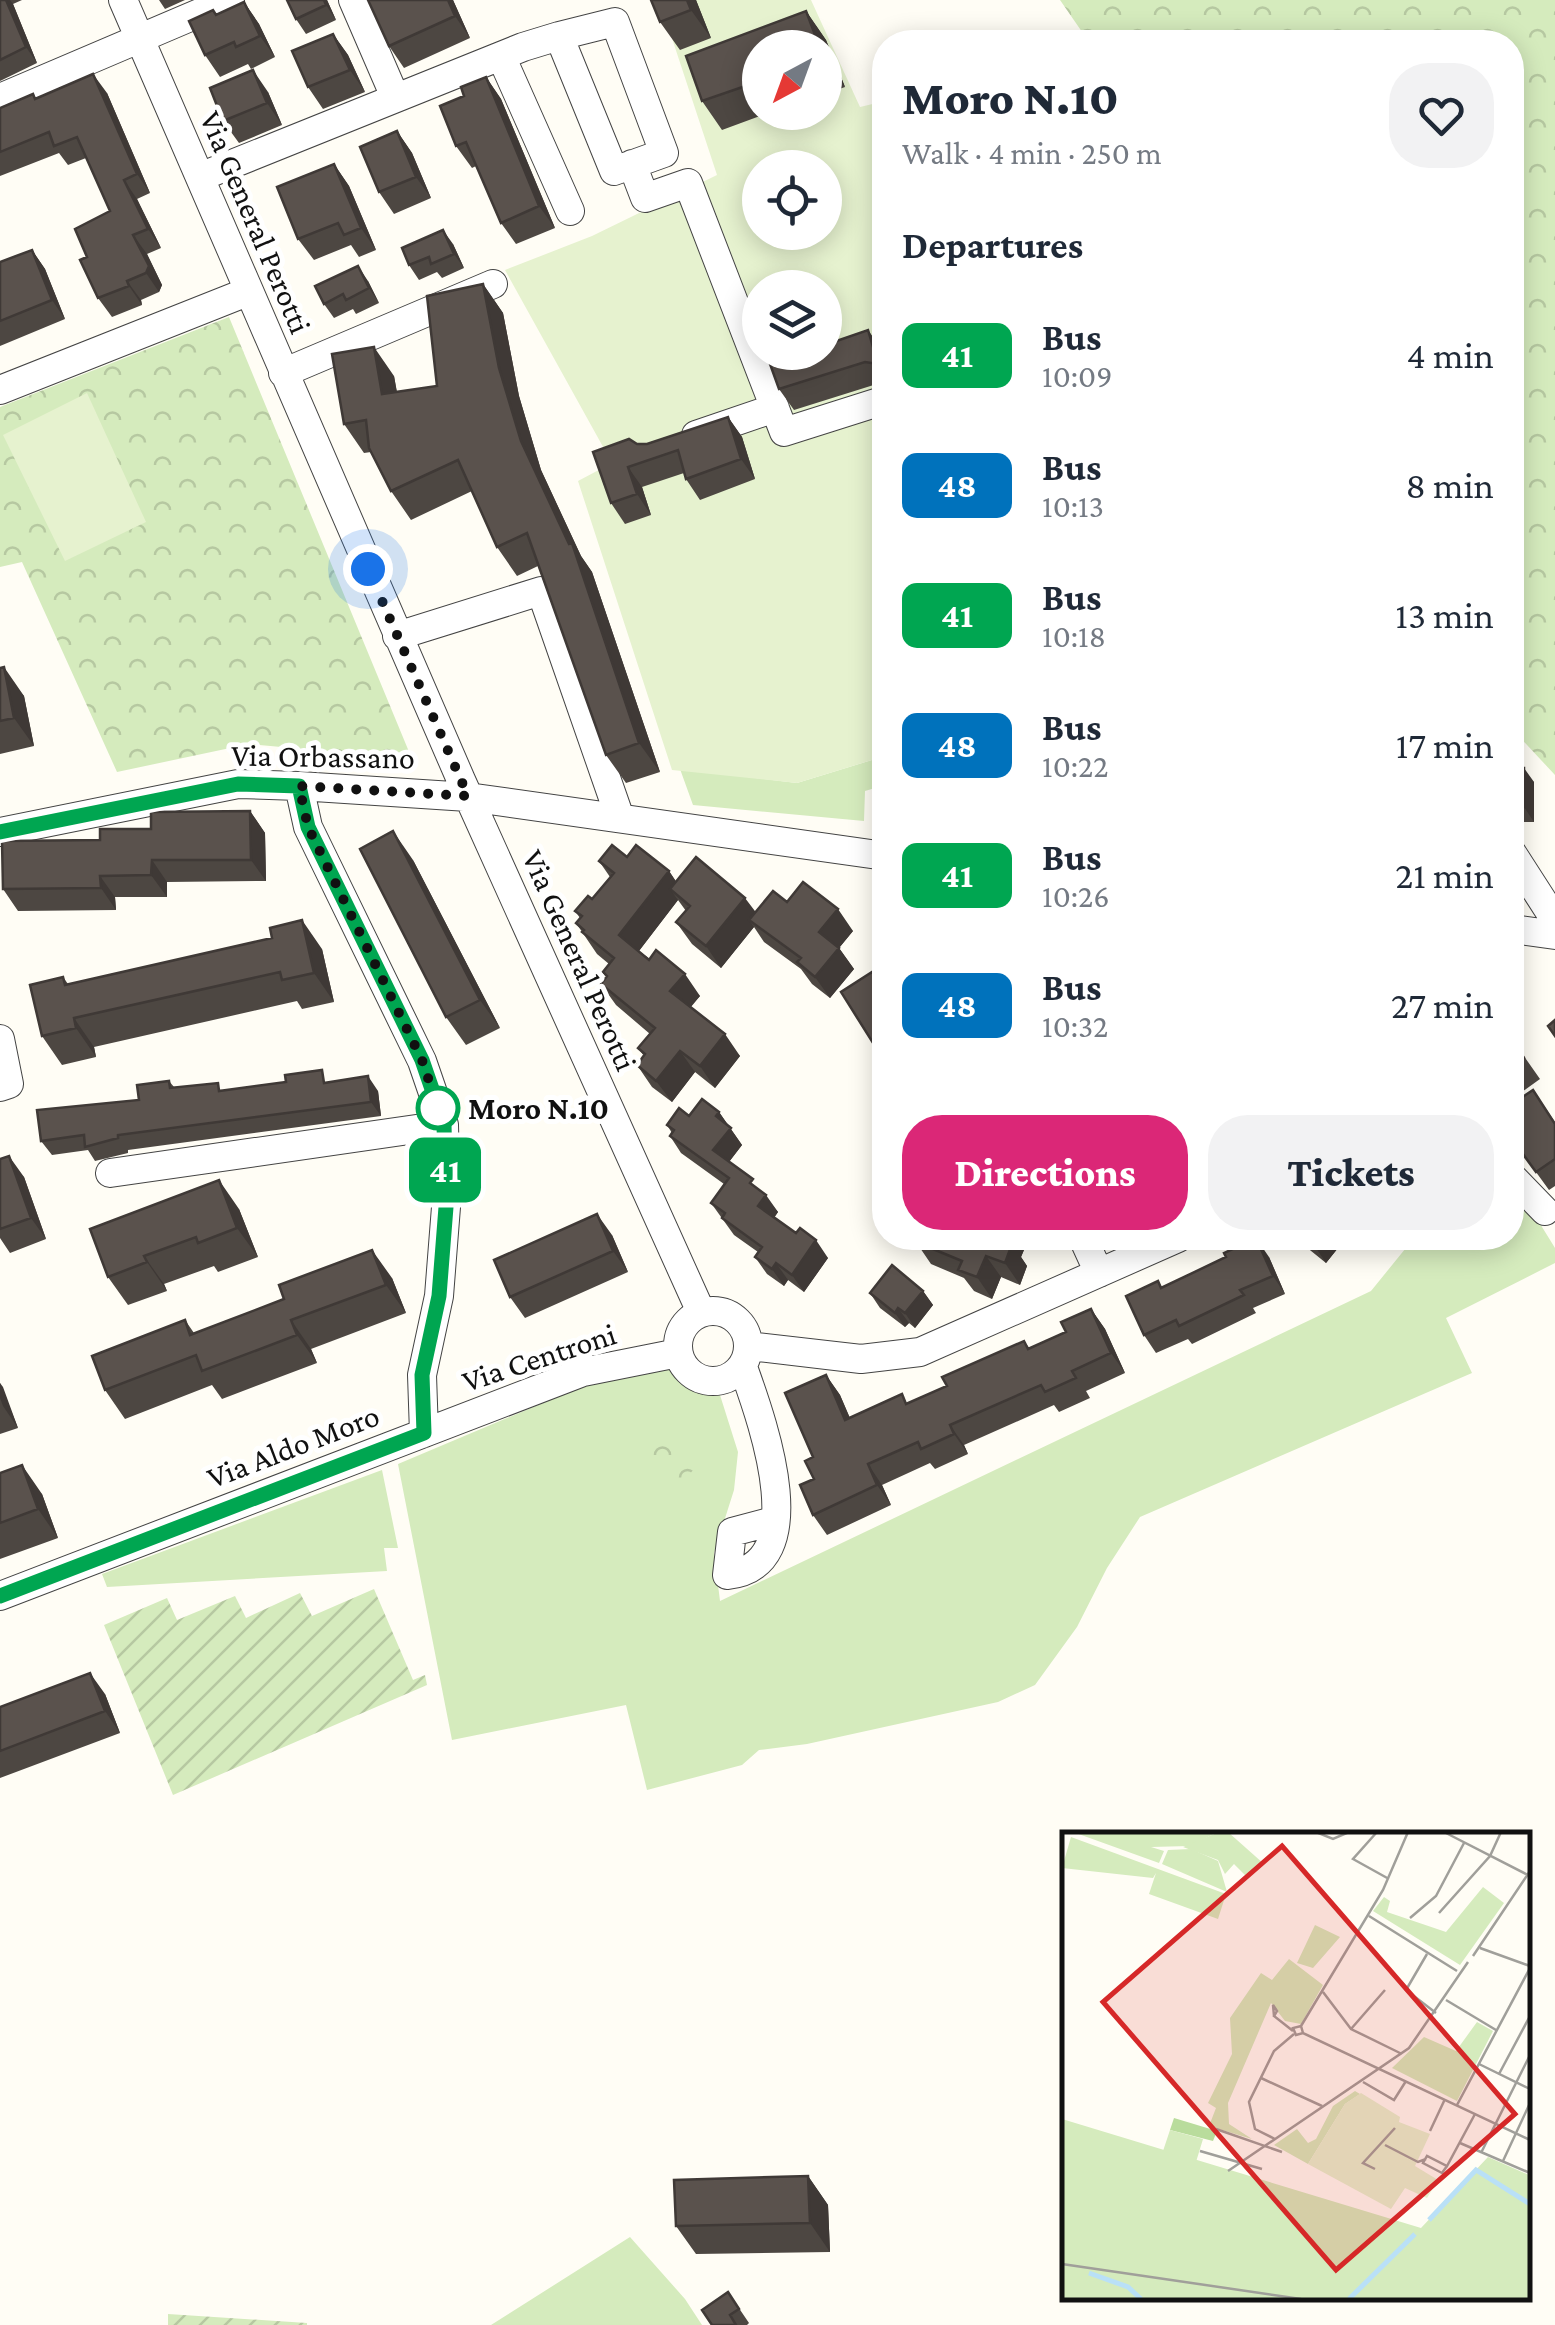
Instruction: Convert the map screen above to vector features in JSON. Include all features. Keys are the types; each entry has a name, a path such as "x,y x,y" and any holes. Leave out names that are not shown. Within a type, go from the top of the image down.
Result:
{"street":[{"name":"Via General Perotti","path":"123,0 468,796 701,1312"},
{"path":"0,98 230,0"},
{"path":"352,0 395,98"},
{"path":"200,177 512,51 615,22 664,153"},
{"path":"559,36 614,171 676,150 784,432 872,404"},
{"path":"512,51 570,211"},
{"path":"632,164 646,198 688,183"},
{"path":"283,374 493,284"},
{"path":"0,390 247,292"},
{"path":"673,442 775,408"},
{"path":"398,636 541,591 620,818"},
{"name":"Via Orbassano","path":"0,832 238,784 468,796 872,854"},
{"name":"Via Aldo Moro","path":"0,1596 424,1433 422,1375 439,1296 446,1207 444,1124 422,1060 308,827 299,786"},
{"path":"1524,872 1555,920"},
{"path":"1524,931 1555,935"},
{"path":"0,1039 4,1085"},
{"path":"110,1173 444,1124"},
{"path":"1524,1189 1545,1211"},
{"path":"1088,1250 1099,1273"},
{"path":"746,1356 861,1359 920,1352 1151,1250"},
{"path":"746,1356 727,1379 700,1379 683,1365 678,1340 683,1326 701,1312 727,1312 740,1321 776,1479 774,1521"},
{"name":"Via Centroni","path":"424,1433 583,1372 678,1353"}],"green space":[{"path":"688,0 811,0 825,30 742,30 742,130 842,130 842,68 860,107 872,104 872,760 797,783 672,770 578,481 612,463 505,270 592,236 717,175 662,8"},
{"path":"1060,0 1555,0 1555,775 1524,742 1524,30 1081,30"},
{"path":"229,317 412,759 249,744 117,772 22,562 0,567 0,407"},
{"path":"87,393 146,522 65,561 3,435"},
{"path":"872,760 872,789 865,791 864,821 693,805 680,769 797,783"},
{"path":"1524,1198 1555,1248 1555,1263 1446,1318 1472,1373 1140,1517 1107,1568 1077,1627 1035,1685 998,1702 807,1744 759,1750 742,1765 647,1790 626,1705 452,1740 398,1464 602,1378 672,1368 699,1392 720,1395 738,1452 734,1490 714,1553 720,1601 1371,1291 1404,1250 1524,1250"},
{"path":"659,1431 683,1437 694,1469 676,1490 652,1480 640,1452"},
{"path":"382,1470 398,1548 384,1548 387,1571 107,1587 102,1574"},
{"path":"374,1589 413,1680 425,1675 427,1685 173,1795 104,1625 167,1598 177,1620 235,1596 246,1618 300,1593 312,1616"},
{"path":"630,2237 685,2299 702,2325 491,2325"},
{"path":"168,2314 307,2323 307,2325 168,2325"}],"building":[{"path":"0,0 6,0 26,47 0,60"},
{"path":"287,0 324,0 326,5 296,19"},
{"path":"368,0 448,0 455,16 389,46"},
{"path":"651,0 687,0 691,10 660,22"},
{"path":"244,2 260,36 205,55 189,21 213,10 216,15"},
{"path":"806,11 813,30 755,30"},
{"path":"333,34 350,70 308,87 292,51"},
{"path":"742,35 742,87 702,101 686,56"},
{"path":"253,70 267,103 223,121 210,88"},
{"path":"93,74 137,174 124,180 148,229 133,235 149,266 146,273 127,281 129,286 98,298 80,260 87,257 75,229 110,211 77,137 54,146 49,132 0,152 0,108 33,94 35,99"},
{"path":"486,77 539,206 501,223 466,142 456,146 440,106 464,96 461,87"},
{"path":"397,131 416,177 379,192 360,147"},
{"path":"334,164 361,228 344,235 338,223 298,239 277,187"},
{"path":"443,230 454,254 431,264 429,257 409,265 402,248"},
{"path":"32,250 52,300 0,321 0,262"},
{"path":"358,266 369,288 346,300 343,294 324,304 315,286"},
{"path":"483,284 499,368 521,441 569,544 572,543 639,743 606,755 527,533 497,547 458,460 391,491 369,448 366,420 344,424 332,354 374,347 382,394 437,386 427,296"},
{"path":"868,330 872,363 842,369 842,339"},
{"path":"772,370 840,370 779,389"},
{"path":"728,417 741,459 686,479 678,450 628,467 637,494 611,503 593,452 629,439 647,444"},
{"path":"4,667 14,718 0,721 0,668"},
{"path":"250,811 251,860 152,860 151,875 100,876 101,888 3,889 2,841 100,840 100,829 151,829 151,812"},
{"path":"393,831 480,1000 446,1017 360,849"},
{"path":"612,845 627,857 636,845 669,871 619,935 649,960 656,950 685,974 670,991 725,1034 700,1066 680,1051 656,1081 637,1065 645,1054 638,1048 655,1028 601,984 607,976 603,972 614,958 576,923 582,916 575,911 588,896 592,899 614,873 599,861"},
{"path":"696,857 745,898 706,946 676,922 690,906 670,889"},
{"path":"803,882 838,909 819,932 839,948 815,977 797,962 801,958 749,920 773,891 787,902"},
{"path":"302,920 314,973 282,980 280,972 74,1018 76,1028 42,1036 30,985 63,977 65,985 272,938 270,928"},
{"path":"872,972 872,1041 841,992"},
{"path":"322,1070 324,1083 368,1076 371,1102 118,1135 85,1147 84,1135 41,1141 37,1110 139,1100 137,1085 169,1081 170,1088 218,1083 219,1091 286,1082 285,1075"},
{"path":"1533,1090 1555,1124 1555,1159 1536,1172 1524,1156 1524,1096"},
{"path":"702,1099 731,1128 713,1150 753,1179 750,1183 766,1195 758,1206 796,1233 800,1228 816,1240 792,1275 776,1263 772,1269 755,1257 762,1247 722,1218 725,1213 711,1203 729,1178 670,1136 674,1130 667,1125 679,1108 689,1116"},
{"path":"9,1156 31,1218 0,1229 0,1159"},
{"path":"219,1180 237,1228 198,1243 196,1237 144,1256 147,1262 108,1277 90,1229"},
{"path":"597,1214 613,1251 510,1297 494,1260"},
{"path":"372,1250 386,1285 291,1320 297,1335 202,1371 196,1355 105,1390 92,1356 185,1320 190,1335 284,1299 279,1285"},
{"path":"935,1250 1010,1250 1005,1263 986,1256 977,1277 958,1270 962,1261"},
{"path":"1261,1250 1273,1276 1240,1290 1244,1295 1179,1326 1176,1320 1144,1335 1126,1296 1158,1281 1161,1288 1226,1257 1224,1253"},
{"path":"892,1265 923,1291 905,1313 898,1308 895,1313 870,1293"},
{"path":"1091,1309 1111,1353 1072,1371 1076,1378 1045,1392 1041,1385 950,1425 954,1434 921,1449 918,1442 868,1464 877,1485 813,1515 800,1485 814,1479 805,1461 813,1457 785,1393 826,1375 845,1420 902,1394 906,1404 947,1386 942,1377 1024,1341 1028,1349 1066,1332 1061,1322"},
{"path":"22,1465 38,1509 0,1523 0,1473"},
{"path":"90,1673 105,1711 0,1751 0,1707"},
{"path":"808,2176 810,2223 676,2226 674,2180"},
{"path":"728,2292 739,2309 730,2315 736,2325 712,2325 702,2310"}],"bus line":[{"name":"41","path":"0,832 238,784 299,786 308,827 422,1060 444,1124 446,1207 439,1296 422,1375 424,1433 0,1596"}],"place":[{"name":"Moro N.10","path":"438,1108"}],"route":[{"path":"368,569 468,796 299,786 308,827 422,1060 438,1108"}]}
